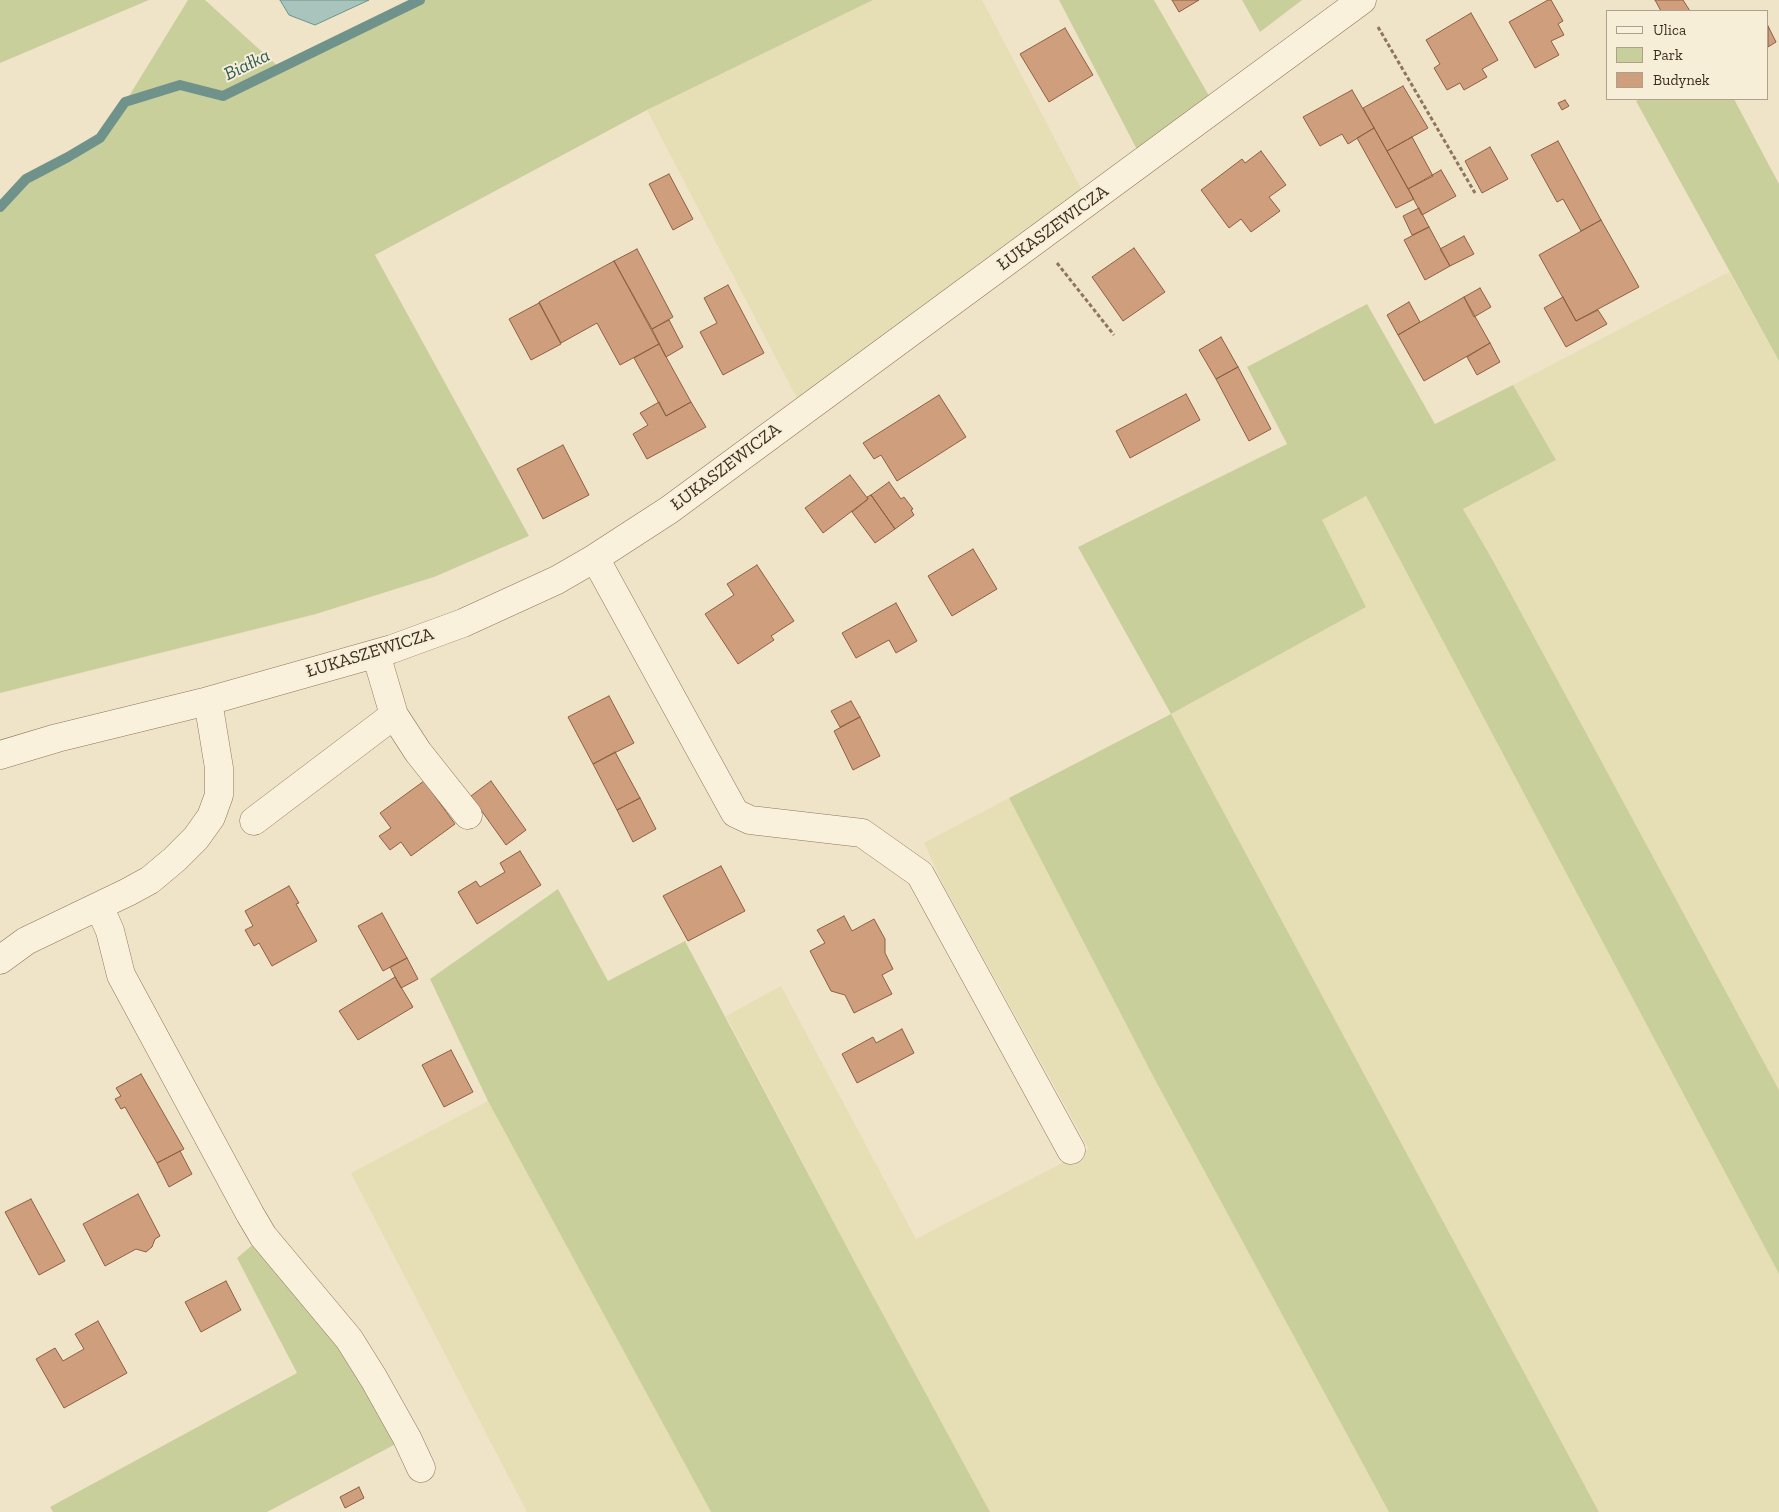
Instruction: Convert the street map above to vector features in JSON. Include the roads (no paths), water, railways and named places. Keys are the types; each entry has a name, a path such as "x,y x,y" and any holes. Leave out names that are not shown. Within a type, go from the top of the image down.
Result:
{"street":[{"name":"ŁUKASZEWICZA","path":"0,755 57,738 208,701 376,654 463,623 557,580 669,510 1362,0"},
{"path":"595,558 735,813 750,820 862,834 920,874 1071,1150"},
{"path":"376,654 394,715 418,752 468,815"},
{"path":"0,960 26,941 150,880 189,845 210,817 219,795 219,768 208,701"},
{"path":"254,821 394,715"},
{"path":"99,906 110,931 121,975 250,1214 263,1236 349,1339 379,1387 421,1468"}],"water":[{"path":"280,0 369,0 315,25 289,15"}],"waterway":[{"name":"Białka","path":"0,207 26,179 100,138 125,102 180,85 223,96 420,0"}]}
